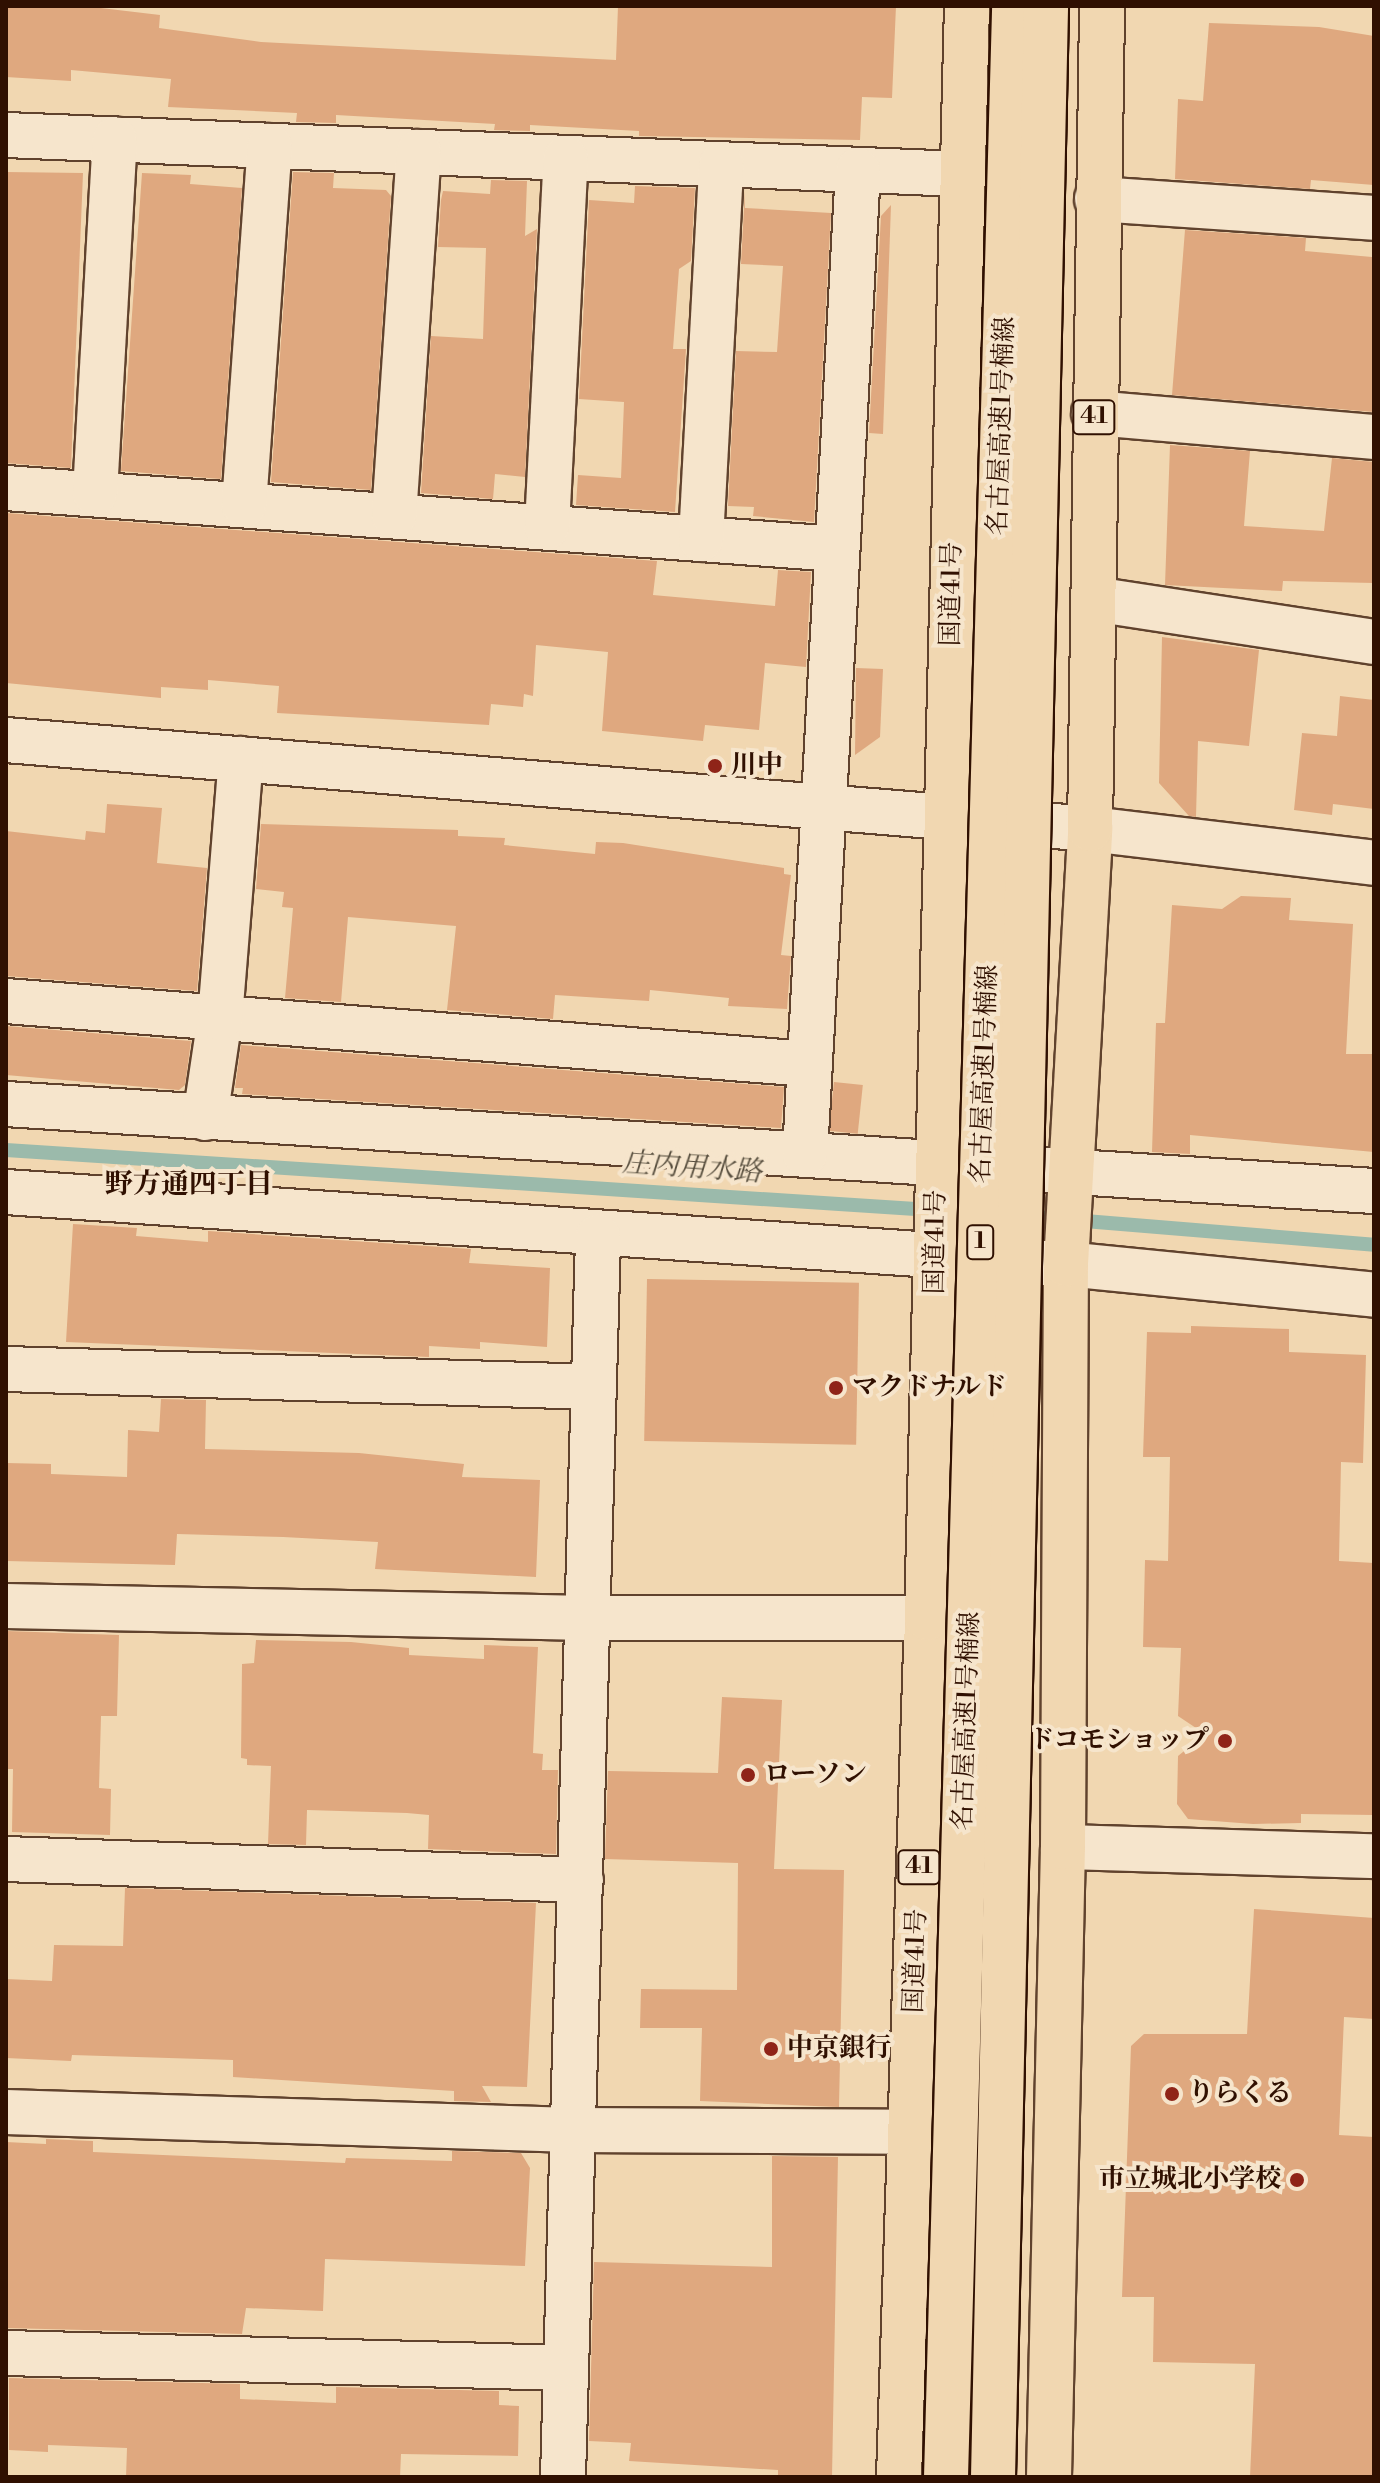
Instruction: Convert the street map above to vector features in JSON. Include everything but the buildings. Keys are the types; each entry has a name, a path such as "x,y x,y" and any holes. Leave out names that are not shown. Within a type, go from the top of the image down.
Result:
{"highway":[{"name":"国道41号","path":"899,2477 927,1618 967,6"},
{"name":"名古屋高速1号楠線","path":"946,2477 1014,6"},
{"name":"名古屋高速1号楠線","path":"993,2477 1046,6"},
{"name":"41","path":"1049,2477 1063,1847 1066,1264 1090,829 1102,6"}],"street":[{"path":"6,135 962,174"},
{"path":"95,493 115,140"},
{"path":"244,505 270,146"},
{"path":"394,516 419,152"},
{"path":"547,527 566,158"},
{"path":"701,539 721,165"},
{"path":"805,1154 858,170"},
{"path":"1097,199 1374,218"},
{"path":"1094,413 1374,437"},
{"path":"6,488 836,549"},
{"path":"1094,599 1374,642"},
{"path":"6,740 947,816 1090,829 1374,863"},
{"path":"205,1118 220,1018 241,759"},
{"path":"6,1001 809,1064"},
{"path":"6,1104 1374,1191"},
{"path":"6,1192 598,1236 1066,1264 1374,1295"},
{"path":"563,2477 598,1236"},
{"path":"6,1369 594,1387"},
{"path":"6,1606 588,1618 927,1618"},
{"path":"1063,1847 1374,1856"},
{"path":"6,1859 581,1880"},
{"path":"6,2112 573,2130 910,2132"},
{"path":"6,2353 566,2368"}],"waterway":[{"name":"庄内用水路","path":"6,1150 931,1210"},
{"name":"庄内用水路","path":"1024,1216 1374,1245"}],"place":[{"name":"川中","path":"715,766"},
{"name":"マクドナルド","path":"836,1388"},
{"name":"ドコモショップ","path":"1225,1741"},
{"name":"ローソン","path":"748,1775"},
{"name":"中京銀行","path":"771,2049"},
{"name":"りらくる","path":"1172,2094"},
{"name":"市立城北小学校","path":"1297,2180"}],"district":[{"name":"野方通四丁目","path":"189,1185"}]}
